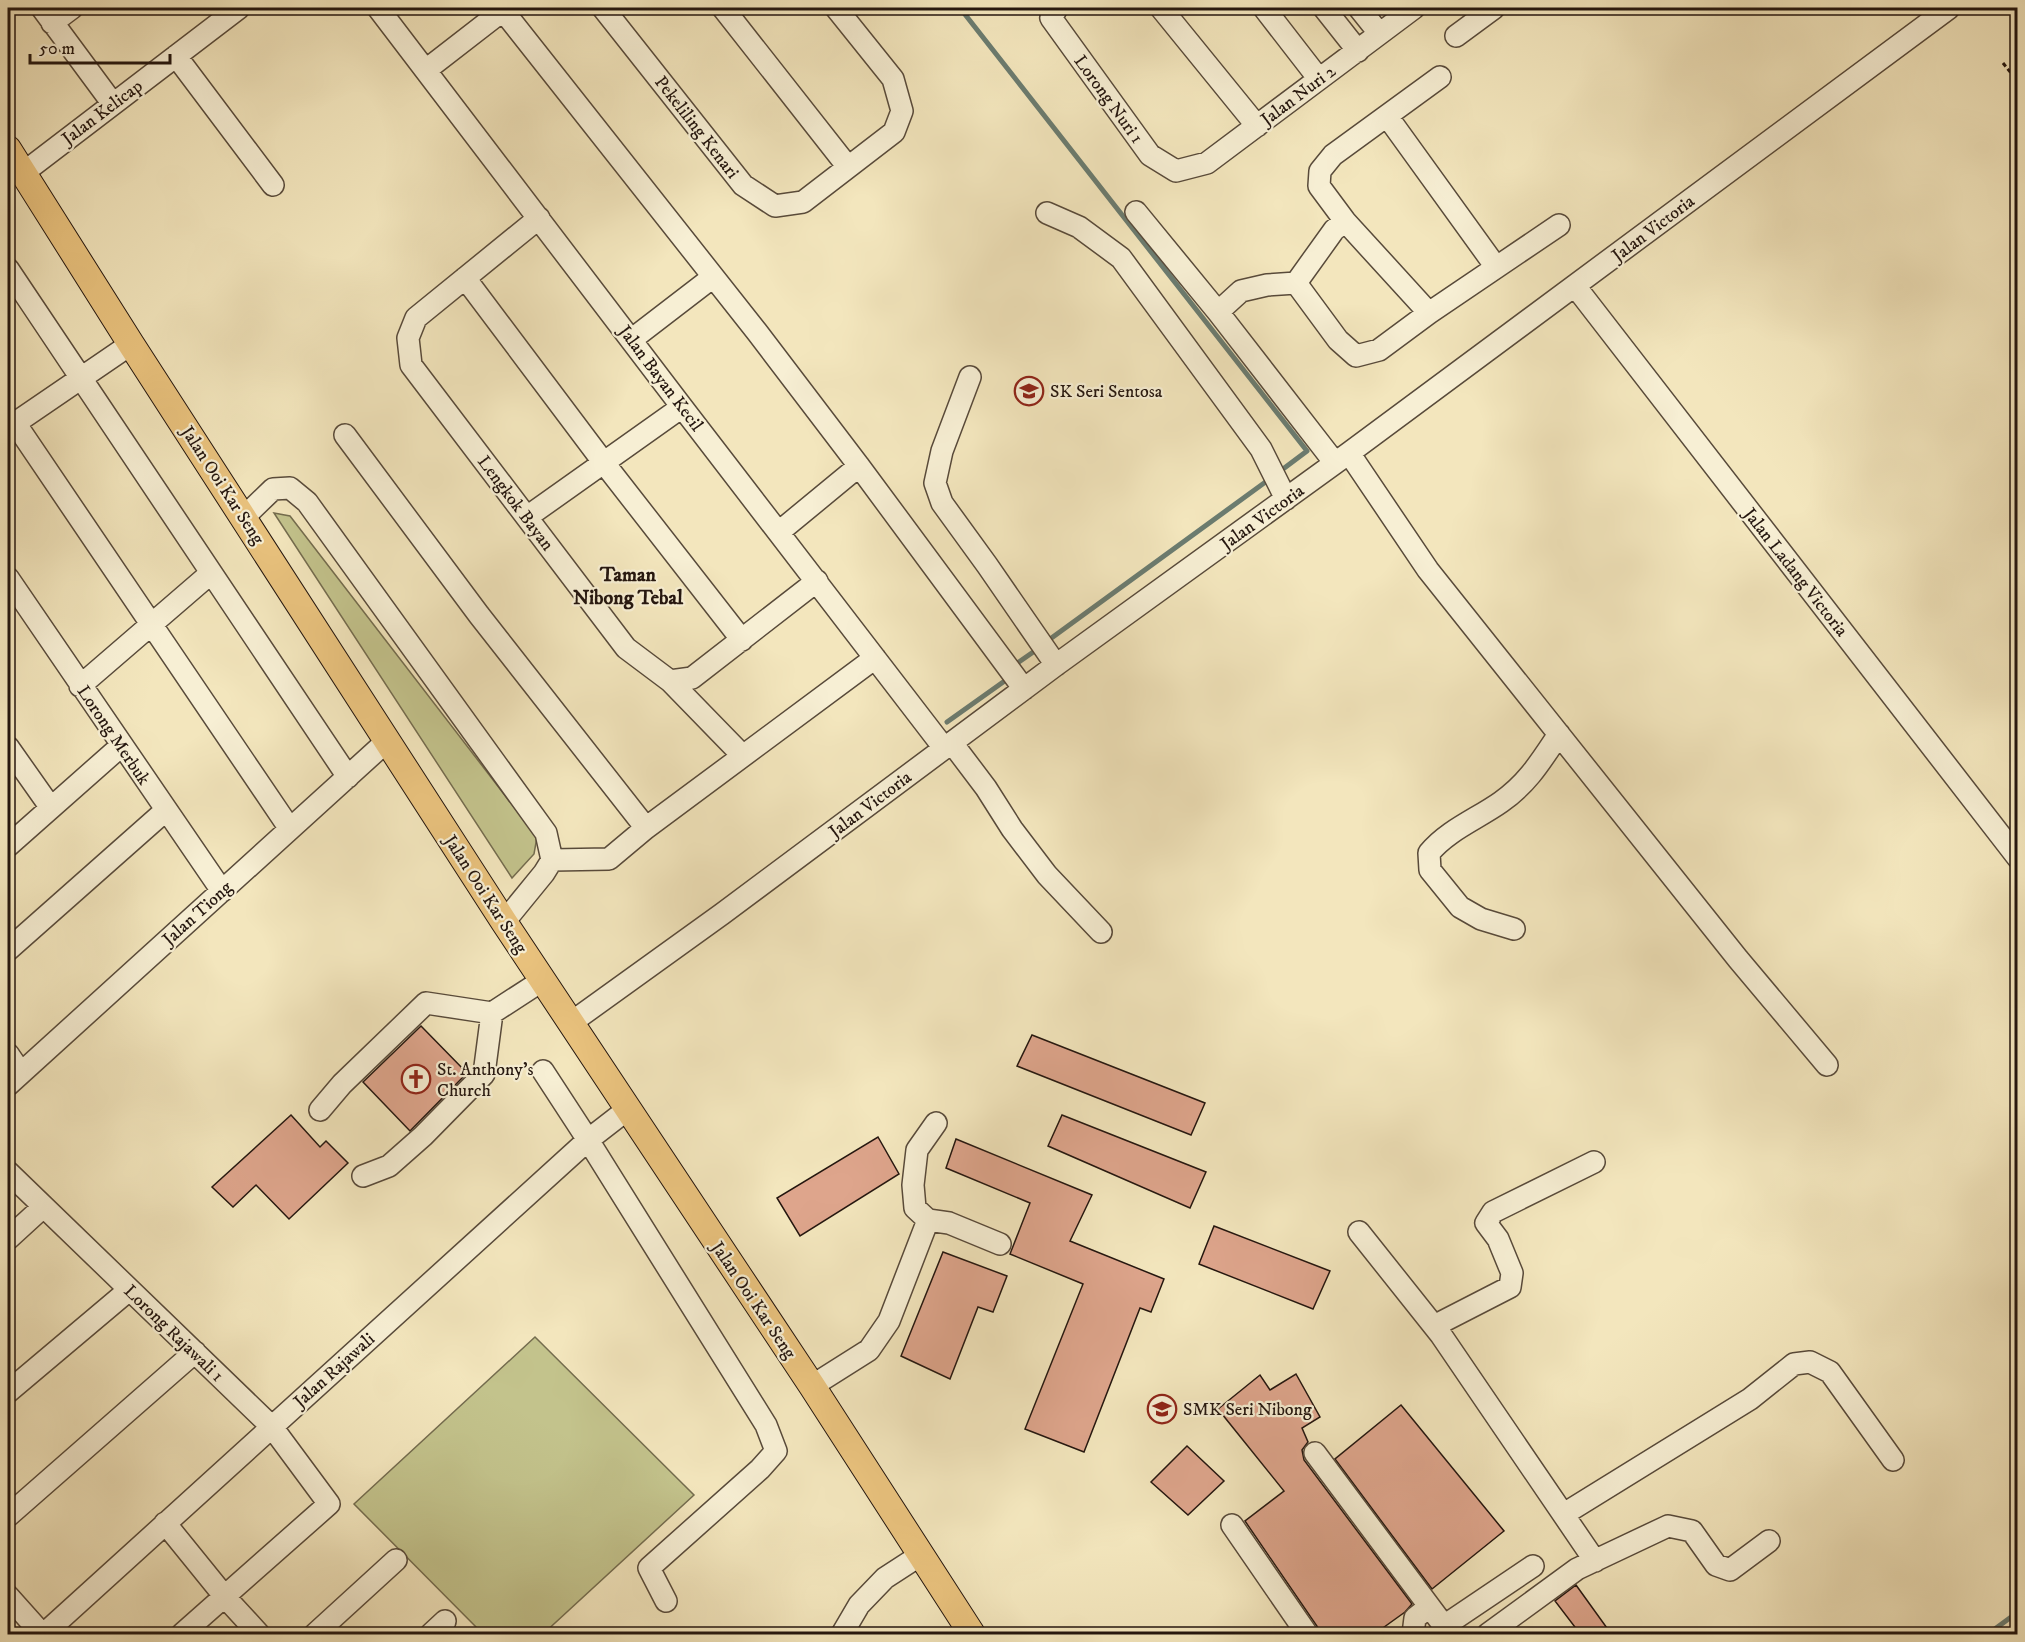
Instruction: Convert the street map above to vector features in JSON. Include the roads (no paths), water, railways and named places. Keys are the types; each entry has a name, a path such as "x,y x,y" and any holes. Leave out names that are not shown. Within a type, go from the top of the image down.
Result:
{"main road":[{"name":"Jalan Ooi Kar Seng","path":"8,149 504,922 812,1386 972,1635"}],"street":[{"path":"72,8 47,15 113,104"},
{"name":"Jalan Kelicap","path":"23,173 239,8"},
{"name":"Jalan Bayan Kecil","path":"378,8 875,658 986,788 1012,829 1047,874 1101,932"},
{"path":"426,70 504,8 859,466 1024,689"},
{"name":"Pekeliling Kenari","path":"603,8 743,185 776,207 803,202 894,132 902,111 893,80 836,8"},
{"path":"723,8 848,167"},
{"path":"1161,8 1257,126"},
{"path":"1264,8 1319,79"},
{"path":"1324,8 1358,51"},
{"path":"1359,8 1379,33"},
{"name":"Jalan Nuri 2","path":"1176,171 1207,164 1414,8"},
{"path":"1456,36 1494,8"},
{"name":"Jalan Victoria","path":"572,1022 722,914 1024,689 1047,652 1278,484 1342,458 1949,8"},
{"name":"Lorong Nuri 1","path":"1054,13 1150,154 1176,171"},
{"path":"176,56 273,185"},
{"path":"1429,313 1345,220 1319,186 1320,171 1333,155 1440,77"},
{"path":"1387,116 1496,267"},
{"path":"1136,212 1342,458 1559,735 1738,959 1827,1065"},
{"path":"1047,213 1079,227 1120,258 1262,449 1278,484"},
{"name":"Lengkok Bayan","path":"539,218 416,318 408,338 411,365 626,648 670,681 743,756"},
{"path":"1218,312 1241,291 1267,285 1296,283 1334,231 1345,220"},
{"path":"1296,283 1338,340 1356,356 1379,350 1429,313 1559,225"},
{"path":"8,268 348,777"},
{"path":"631,340 713,277"},
{"path":"465,278 604,463 742,640"},
{"name":"Jalan Ladang Victoria","path":"1575,286 2018,858"},
{"path":"131,344 11,426 152,624 290,829"},
{"path":"970,377 942,451 935,483 942,503 1047,652"},
{"path":"527,517 682,407"},
{"path":"345,435 479,615 646,828"},
{"path":"779,532 859,466"},
{"path":"244,517 273,489 290,488 307,502 546,833 552,860 504,922"},
{"path":"80,686 211,573"},
{"path":"670,681 692,678 817,581"},
{"name":"Lorong Merbuk","path":"9,584 222,891"},
{"path":"552,860 609,859 646,828 875,658"},
{"path":"1514,929 1481,919 1460,907 1430,870 1429,853 1445,837 1503,801 1528,780 1559,735"},
{"name":"Jalan Tiong","path":"14,1079 387,741"},
{"path":"8,846 121,746"},
{"path":"8,747 51,808"},
{"path":"8,950 165,811"},
{"path":"320,1110 342,1084 426,1003 492,1013 543,980"},
{"path":"363,1176 389,1166 423,1136 484,1074 492,1013"},
{"path":"8,1054 14,1079"},
{"path":"543,1071 766,1425 776,1451 760,1469 649,1568 666,1601"},
{"name":"Jalan Rajawali","path":"43,1635 588,1140 628,1109"},
{"path":"936,1123 917,1150 913,1185 915,1208 928,1220 949,1223 1000,1244"},
{"path":"1434,1326 1510,1287 1512,1273 1498,1239 1486,1223 1493,1212 1593,1162"},
{"name":"Lorong Rajawali 1","path":"8,1172 272,1427 329,1504 225,1597"},
{"path":"8,1239 44,1207"},
{"path":"812,1386 869,1350 889,1322 928,1220"},
{"path":"1359,1232 1434,1326 1595,1561"},
{"path":"8,1392 129,1290"},
{"path":"8,1516 195,1353"},
{"path":"1564,1514 1750,1400 1794,1364 1810,1362 1830,1372 1893,1460"},
{"path":"1315,1453 1447,1630 1533,1566"},
{"path":"165,1523 259,1635"},
{"path":"1232,1525 1307,1635"},
{"path":"1488,1635 1578,1569 1668,1526 1692,1531 1716,1565 1730,1570 1769,1541"},
{"path":"842,1635 860,1605 885,1578 922,1554"},
{"path":"315,1635 396,1560"},
{"path":"8,1596 43,1635"},
{"path":"182,1635 225,1597"},
{"path":"1413,1635 1415,1618 1429,1607"}],"waterway":[{"path":"960,8 1307,451 1279,472"},
{"path":"1046,642 1271,478"},
{"path":"1016,664 1039,648"},
{"path":"947,722 1006,680"},
{"path":"1988,1634 2018,1612"}],"place":[{"name":"SK Seri Sentosa","path":"1029,391"},
{"name":"St. Anthony's Church","path":"416,1079"},
{"name":"SMK Seri Nibong","path":"1162,1409"}],"district":[{"name":"Taman Nibong Tebal","path":"628,586"}]}
